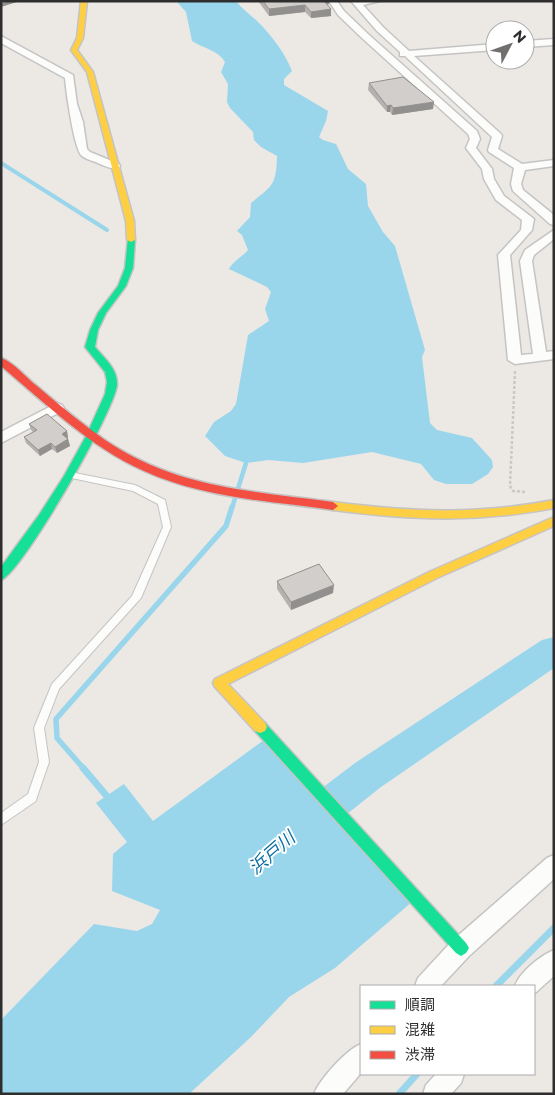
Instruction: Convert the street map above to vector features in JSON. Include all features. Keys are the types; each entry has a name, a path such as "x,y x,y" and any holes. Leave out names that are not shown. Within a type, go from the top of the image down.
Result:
{"street":[{"path":"1,576 25,545 70,474 92,436 113,384 110,369 90,348 94,330 102,313 122,286 129,268 132,248 130,221 87,64 74,50 80,38 84,1"},
{"path":"333,1 341,12 386,55 473,133 475,139 471,148 487,171 489,179 500,198 528,219 529,225 525,233 506,249 504,255 515,360 554,355"},
{"path":"356,2 376,1"},
{"path":"356,2 407,54 497,136 493,150 520,167 554,163"},
{"path":"1,39 70,77 72,104 78,122 82,149 86,154 115,166"},
{"path":"535,43 554,42"},
{"path":"386,55 485,47"},
{"path":"1,53 18,48"},
{"path":"520,167 516,184 518,191 546,213 554,222"},
{"path":"540,357 526,261 529,253 554,232"},
{"path":"1,361 92,436 153,471 214,489 377,512 454,517 510,514 554,504"},
{"path":"1,438 57,408"},
{"path":"461,948 219,683 433,574 554,521"},
{"path":"427,985 461,948 554,865"},
{"path":"527,985 554,961"},
{"path":"326,1094 360,1057"},
{"path":"435,1094 451,1075"}],"lane":[{"path":"1,820 32,796 44,762 39,728 54,687 136,598 167,527 162,502 153,497 135,488 70,474"}],"path":[{"path":"515,360 510,486 513,491 532,492 546,497 554,504"}],"water":[{"path":"236,1 269,33 286,58 292,71 284,79 284,85 328,111 319,137 336,144 348,169 366,184 368,206 383,232 395,246 425,350 422,357 430,423 437,430 472,438 492,460 493,467 488,474 472,484 446,484 434,480 421,464 372,452 303,463 268,460 246,463 225,456 205,436 214,422 231,411 236,404 248,335 269,321 265,309 271,292 267,287 229,269 248,250 242,235 237,231 250,217 251,203 272,184 276,173 277,156 261,147 254,140 253,132 230,108 227,102 228,84 221,72 225,62 215,52 192,41 186,12 177,2"},
{"path":"264,740 413,901 335,968 289,997 251,1037 189,1094 1,1094 1,1020 94,924 137,931 152,924 160,910 112,891 113,854 127,842 96,803 124,784 153,821"}],"building":[{"path":"263,1 324,1 331,9 311,12 305,5 269,9"},
{"path":"403,77 434,102 393,108 391,105 387,106 369,83"},
{"path":"47,414 67,431 62,434 68,439 55,447 51,443 38,450 24,437 37,430 29,424"},
{"path":"319,564 334,585 291,602 277,581"}],"waterway":[{"path":"1,163 107,230"},
{"path":"232,508 246,463"},
{"path":"84,769 57,738 56,719 226,526 232,507"},
{"name":"浜戸川","path":"310,820 368,775 554,650"},
{"path":"83,768 111,801"},
{"path":"497,985 554,928"},
{"path":"399,1094 416,1075"}],"traffic: fast":[{"path":"1,576 30,537 69,478 110,394 112,382 109,372 90,347 94,330 102,313 122,286 129,268 131,240"},
{"path":"260,727 461,948"}],"traffic: slow":[{"path":"84,1 80,38 74,50 90,72 130,221 131,240"},
{"path":"333,506 444,516 498,513 554,504"},
{"path":"260,727 219,683 433,575 554,521"}],"traffic: jam":[{"path":"1,361 82,428 125,457 148,468 172,478 211,488 333,506"}]}
